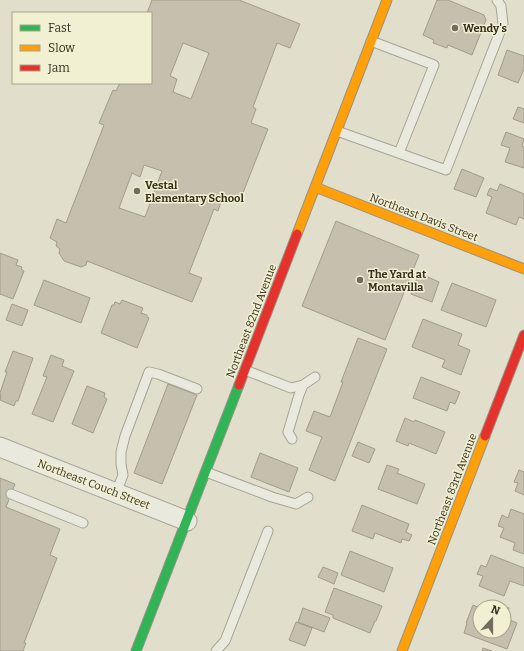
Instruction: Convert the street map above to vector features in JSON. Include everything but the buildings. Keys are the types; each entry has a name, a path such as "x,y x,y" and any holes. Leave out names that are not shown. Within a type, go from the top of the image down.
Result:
{"main road":[{"name":"Northeast 82nd Avenue","path":"137,649 387,0"},
{"name":"Northeast Davis Street","path":"315,187 524,269"},
{"name":"Northeast 83rd Avenue","path":"402,651 524,335"}],"street":[{"name":"Northeast Couch Street","path":"0,447 187,521"}],"lane":[{"path":"337,131 446,170 503,24 501,6 498,0"},
{"path":"371,41 434,65 399,154"},
{"path":"245,370 291,388 304,386"},
{"path":"116,493 123,475 121,452 125,436 149,372 197,389"},
{"path":"292,439 288,432 299,395 304,386 315,377"},
{"path":"206,472 272,497 296,504 308,497"},
{"path":"11,494 83,523"},
{"path":"216,651 225,641 268,531"},
{"path":"137,649 149,651"}],"traffic: fast":[{"path":"136,651 239,385"}],"traffic: slow":[{"path":"297,234 387,0"},
{"path":"315,187 524,269"},
{"path":"402,651 485,436"}],"traffic: jam":[{"path":"239,385 297,234"},
{"path":"485,436 524,335"}],"place":[{"name":"Wendy's","path":"455,28"},
{"name":"Vestal Elementary School","path":"137,191"},
{"name":"The Yard at Montavilla","path":"360,280"}]}
